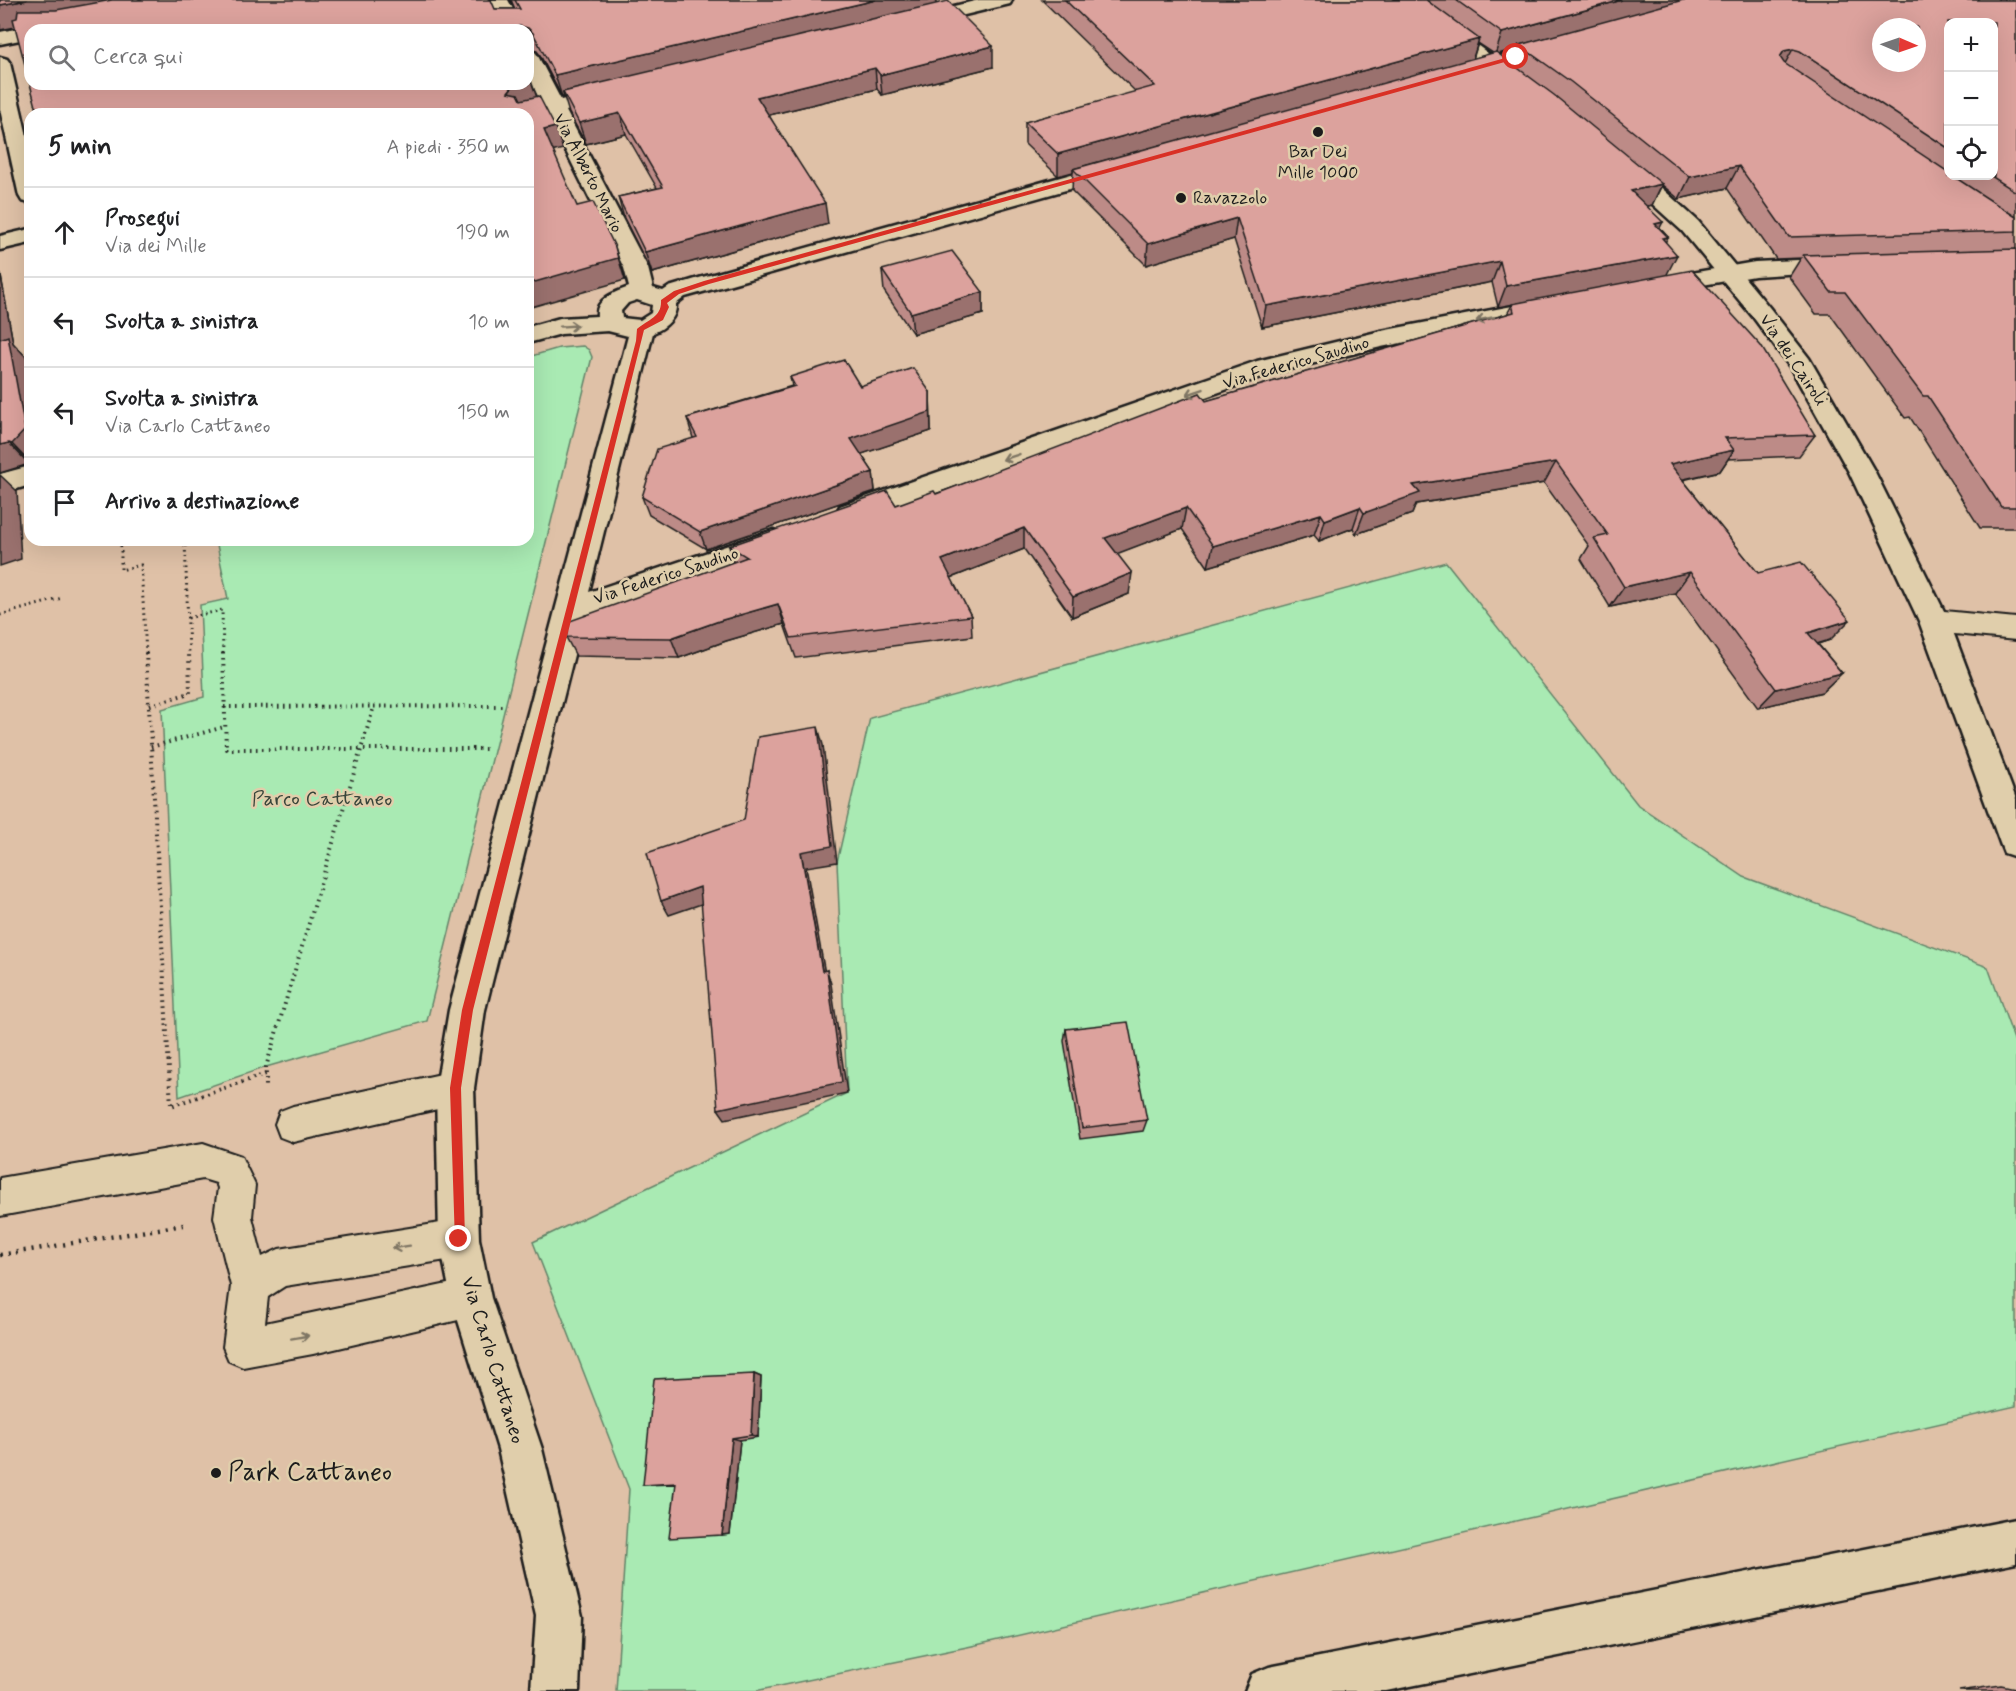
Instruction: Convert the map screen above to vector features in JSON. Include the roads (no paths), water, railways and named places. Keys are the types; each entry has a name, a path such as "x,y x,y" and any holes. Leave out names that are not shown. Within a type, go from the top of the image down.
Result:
{"street":[{"path":"499,0 511,24"},
{"path":"899,25 1003,0"},
{"path":"1404,0 1536,97"},
{"path":"0,38 24,33"},
{"path":"1438,79 1576,40"},
{"path":"0,63 24,169"},
{"name":"Via Alberto Mario","path":"534,67 652,298"},
{"path":"534,112 632,89"},
{"name":"Via dei Cairoli","path":"1602,148 1690,226 1761,312 1800,364 1862,472 1934,621 2016,843"},
{"path":"652,298 1129,165"},
{"path":"0,243 24,237"},
{"path":"1635,290 1729,273 1804,266 1863,264"},
{"name":"Via Carlo Cattaneo","path":"555,1691 559,1616 520,1449 471,1298 459,1239 455,1088 467,1010 570,604 640,341 626,326 608,313 614,302 628,295 652,298"},
{"path":"534,333 560,326 626,326 660,318 665,307 652,298"},
{"name":"Via Federico Saudino","path":"829,521 1266,367 1381,339 1566,304"},
{"path":"0,483 24,477"},
{"name":"Via Federico Saudino","path":"570,604 594,603 796,532"},
{"path":"1269,1691 2016,1541"}],"lane":[{"path":"1934,621 2016,629"},
{"path":"293,1124 455,1088"},
{"path":"0,1197 203,1161 228,1169 237,1185 233,1217 250,1286 243,1347 314,1334 471,1298"},
{"path":"250,1286 279,1268 459,1239"}],"place":[{"name":"Bar Dei Mille 1000","path":"1318,132"},
{"name":"Ravazzolo","path":"1181,198"},
{"name":"Park Cattaneo","path":"216,1473"}],"park label":[{"name":"Parco Cattaneo","path":"322,799"}]}
